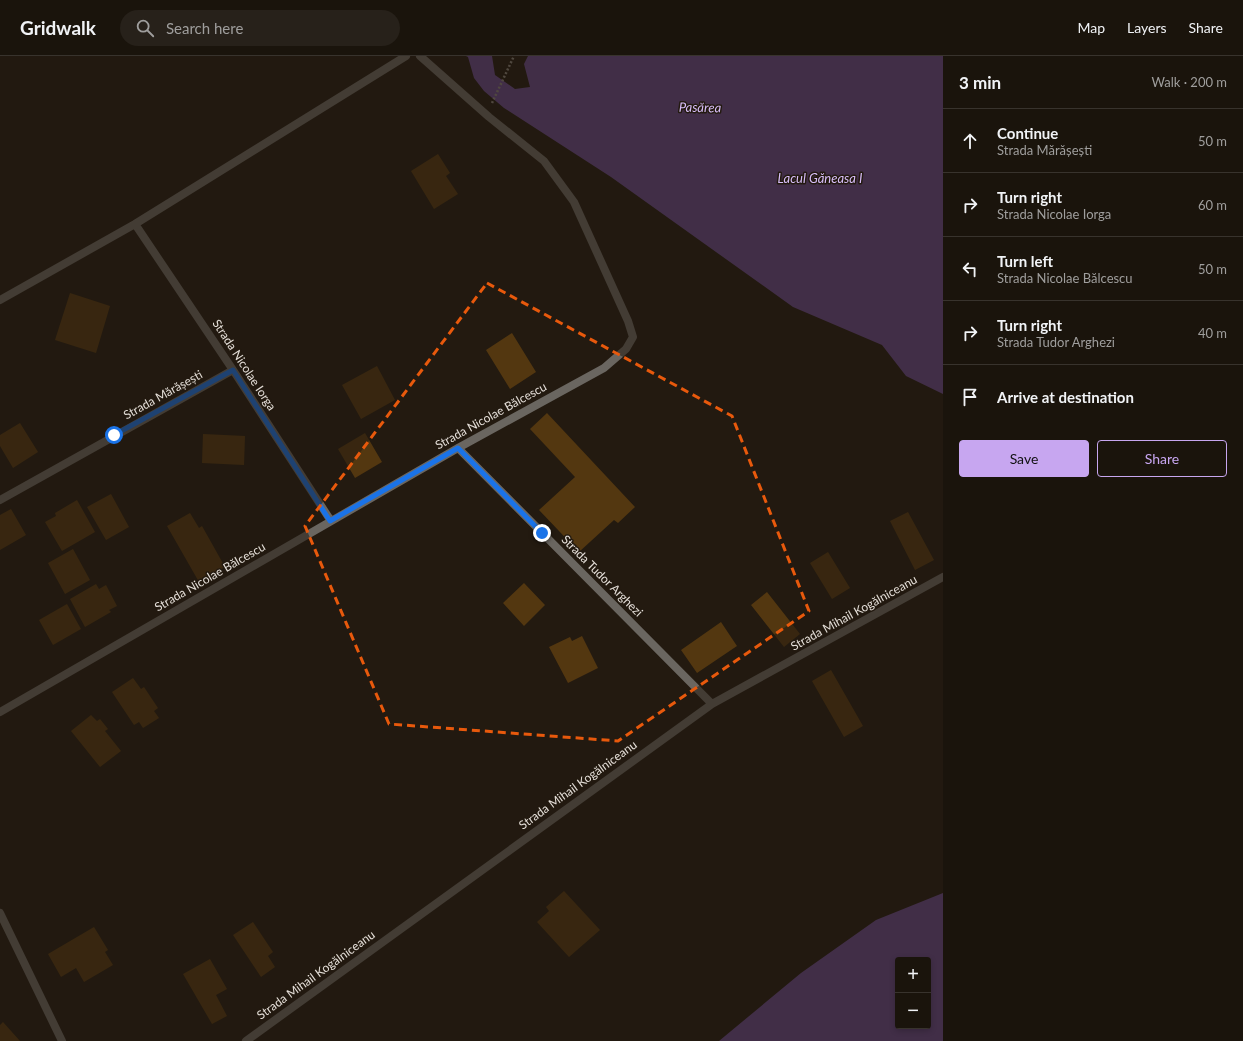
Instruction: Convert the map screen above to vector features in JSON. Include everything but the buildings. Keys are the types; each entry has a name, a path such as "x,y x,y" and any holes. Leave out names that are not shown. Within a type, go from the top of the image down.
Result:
{"street":[{"path":"0,300 135,224 406,56"},
{"name":"Strada Nicolae Bălcescu","path":"0,712 458,448 604,368 626,348 633,337 628,321 574,202 544,161 489,117 420,56"},
{"name":"Strada Nicolae Iorga","path":"135,224 233,370 330,521"},
{"name":"Strada Mărășești","path":"0,500 233,370"},
{"name":"Strada Tudor Arghezi","path":"458,448 712,704"},
{"name":"Strada Mihail Kogălniceanu","path":"246,1041 712,704 943,577"},
{"path":"0,913 62,1041"}],"path":[{"path":"492,104 514,56"}],"highlighted area":[{"path":"487,283 732,416 809,611 618,741 389,724 305,526"}],"water":[{"name":"Lacul Găneasa I","path":"466,56 492,56 495,75 515,89 530,87 524,64 528,56 943,56 943,394 906,376 882,345 793,307 611,177 504,108 484,91 474,78 468,57"},
{"path":"943,893 943,1041 719,1041 801,973 876,920"}],"route":[{"path":"114,435 233,370 330,521 458,448 542,533"}],"water label":[{"name":"Pasărea","path":"700,107"}]}
